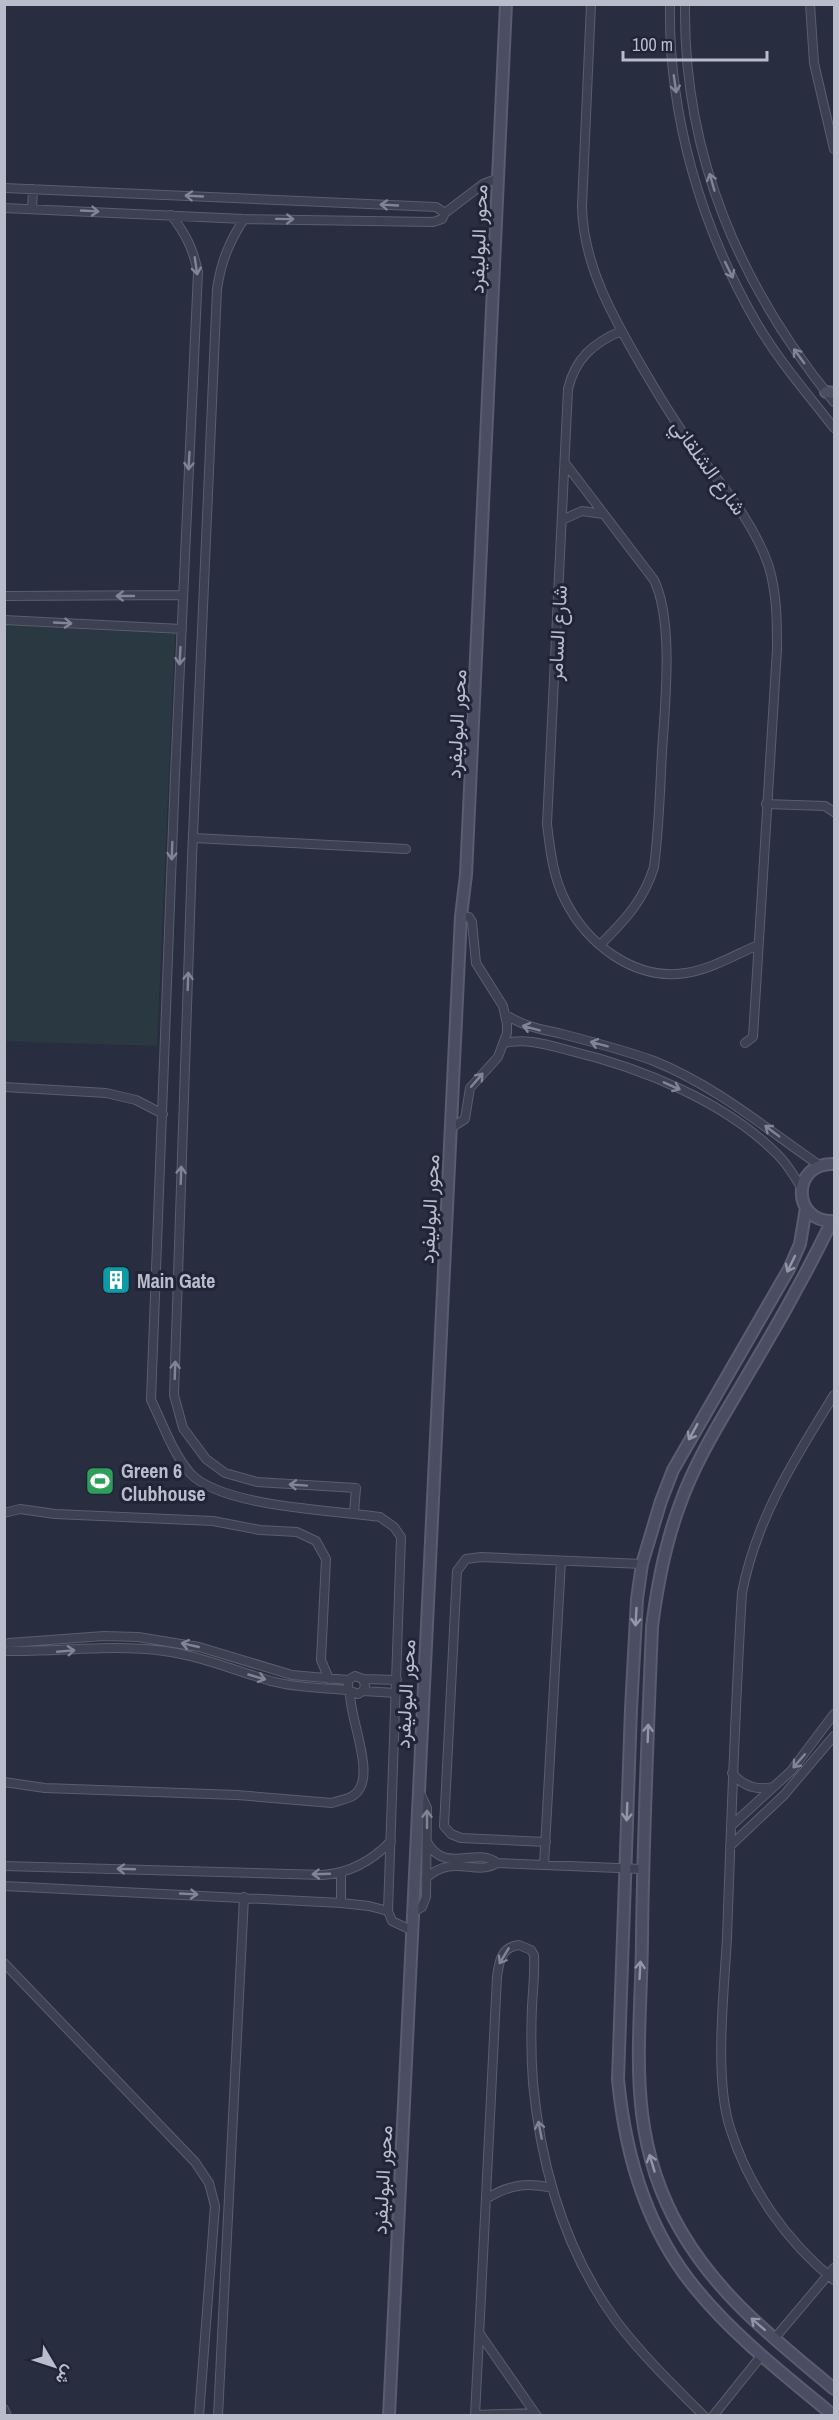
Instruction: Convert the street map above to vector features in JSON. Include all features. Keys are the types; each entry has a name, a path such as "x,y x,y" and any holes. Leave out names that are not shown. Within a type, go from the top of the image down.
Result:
{"street":[{"name":"محور البوليفرد","path":"389,2415 461,916 475,707 506,4"},
{"name":"شارع الشلقاني","path":"591,4 582,223 589,258 621,331 671,414 745,516 768,567 777,615 753,1037 745,1044"},
{"path":"670,4 674,76 699,195 729,271 756,322 783,363 834,428"},
{"path":"685,4 688,76 714,190 742,262 786,337 830,392 834,402"},
{"path":"810,4 814,63 834,149"},
{"path":"684,132 699,129"},
{"path":"4,208 244,219 433,222 442,219 445,213 483,184 499,178"},
{"path":"4,188 436,207 445,213"},
{"path":"32,208 33,189"},
{"path":"171,215 190,243 198,272 151,1400 176,1452 192,1474 220,1492 246,1500 354,1513 385,1520 394,1527 400,1537 397,1680 387,1911 392,1921 411,1930"},
{"path":"244,219 225,251 217,289 174,1395 183,1428 206,1459 225,1473 257,1482 356,1488 354,1513"},
{"name":"شارع السامر","path":"600,945 584,928 564,899 551,854 546,824 568,389 574,370 592,347 621,331"},
{"path":"565,463 654,580 663,606 666,636 664,713 654,867 648,885 629,917 600,945 632,967 664,974 705,969 758,945"},
{"path":"562,520 582,511 603,514"},
{"path":"4,596 183,594"},
{"path":"4,620 182,629"},
{"path":"766,804 825,806 834,801"},
{"path":"825,806 834,812"},
{"path":"194,838 406,849"},
{"path":"451,1128 463,1122 470,1088 498,1057 507,1033 506,1016 498,996 476,963 472,922 469,917 461,916"},
{"path":"506,1016 528,1028 611,1047 675,1071 720,1095 819,1166"},
{"path":"504,1043 531,1040 600,1058 690,1094 737,1123 778,1154 790,1168 802,1189 806,1208 800,1244 789,1269 673,1470 642,1564 632,1698 618,2079 622,2121 631,2158 650,2211 677,2262 713,2309 762,2355 834,2415"},
{"path":"4,1088 106,1093 136,1100 163,1114"},
{"path":"802,1189 807,1175 819,1166 834,1162"},
{"path":"806,1208 817,1218 833,1221 802,1283 692,1476 671,1532 656,1597 652,1627 642,1869 637,2073 649,2153 667,2204 693,2252 729,2297 774,2339 832,2387 817,2402"},
{"path":"832,2278 783,2228 760,2197 742,2162 729,2126 722,2056 732,1773 742,1593 754,1543 774,1496 834,1395"},
{"path":"4,1513 20,1509 55,1514 213,1521 260,1530 297,1532 307,1535 320,1545 326,1559 321,1660 329,1679"},
{"path":"546,1842 455,1837 447,1831 443,1813 457,1571 466,1559 474,1557 642,1564"},
{"path":"544,1865 561,1560"},
{"path":"6,1647 104,1636 164,1640 199,1647 280,1672 311,1678 348,1680 355,1676 363,1679 397,1680"},
{"path":"164,1640 164,1651"},
{"path":"6,1647 54,1652 105,1647 164,1651 211,1661 278,1683 355,1692 396,1693"},
{"path":"311,1678 321,1660"},
{"path":"278,1683 280,1672"},
{"path":"355,1692 365,1686 363,1679"},
{"path":"4,1782 45,1788 237,1795 332,1803 351,1797 359,1791 363,1783 363,1764 352,1710 355,1692 348,1680"},
{"path":"731,1826 775,1787 803,1756 834,1714"},
{"path":"730,1846 791,1787 834,1736"},
{"path":"732,1773 747,1786 761,1789 775,1787"},
{"path":"412,1913 424,1904 426,1878 427,1808 418,1789"},
{"path":"4,1866 323,1875 341,1872 368,1861 391,1841"},
{"path":"427,1842 433,1851 444,1858 473,1862 486,1868 497,1863 642,1869"},
{"path":"426,1878 439,1868 473,1862"},
{"path":"341,1872 341,1903"},
{"path":"4,1886 341,1903 369,1906 387,1911"},
{"path":"218,2415 244,1897"},
{"path":"536,2414 475,2415 498,1965 503,1952 514,1945 525,1946 534,1955 531,2045 536,2110 552,2188 571,2243 603,2302 651,2362 704,2415"},
{"path":"4,1963 195,2162 209,2183 214,2206 199,2415"},
{"path":"486,2199 511,2186 538,2184 552,2188"},
{"path":"774,2339 832,2278 834,2268"},
{"path":"480,2334 536,2414"},
{"path":"713,2415 762,2355"},
{"path":"4,2409 7,2415"}],"shaded area":[{"path":"5,625 175,634 157,1046 5,1041"}],"place":[{"name":"Main Gate","path":"116,1280"},
{"name":"Green 6 Clubhouse","path":"100,1481"}]}
